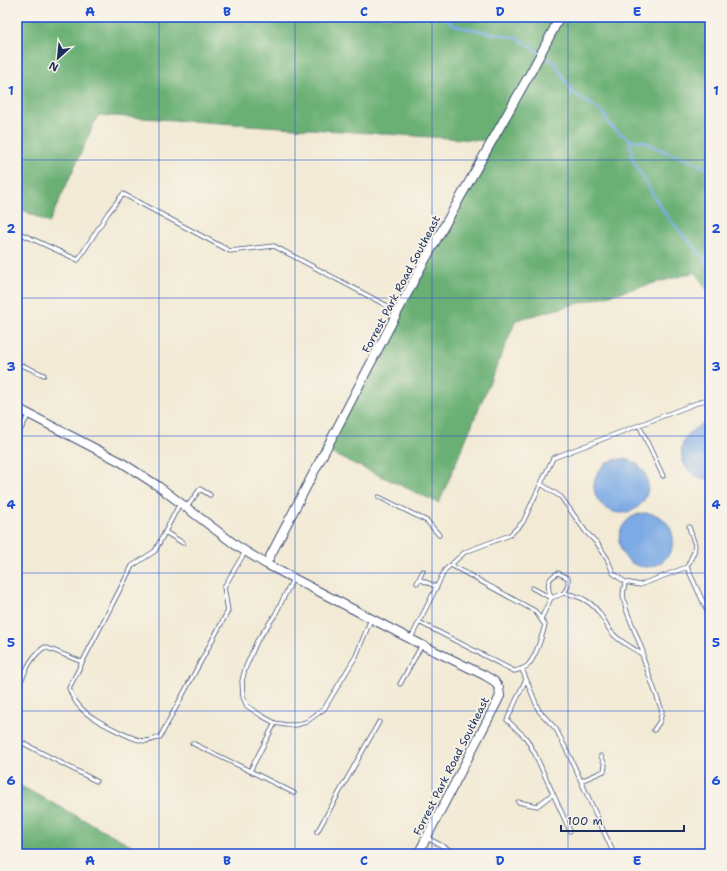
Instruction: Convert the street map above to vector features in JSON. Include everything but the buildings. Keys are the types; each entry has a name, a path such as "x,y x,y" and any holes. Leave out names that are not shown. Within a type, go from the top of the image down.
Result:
{"street":[{"name":"Forrest Park Road Southeast","path":"266,564 420,269 532,70 560,17"},
{"path":"17,408 121,462 158,486 245,551 266,564 422,645"},
{"name":"Forrest Park Road Southeast","path":"418,854 500,696 499,688 494,681 422,645"}],"lane":[{"path":"17,232 78,260 108,213 123,194 230,250 274,246 398,312"},
{"path":"17,365 24,366 44,374"},
{"path":"410,639 445,570 465,552 510,535 523,522 554,458 710,398"},
{"path":"17,436 29,414"},
{"path":"639,425 663,476"},
{"path":"541,484 561,497 586,532 597,543 607,558 613,573 625,582 640,585 687,567 694,552 695,545 689,527"},
{"path":"210,495 200,489 183,505 165,532 155,551 132,566 68,688 73,699 84,711 90,716 131,738 147,741 160,737 228,611 224,587 245,551"},
{"path":"379,497 427,521 439,535"},
{"path":"165,532 183,542"},
{"path":"419,622 514,671 526,666 537,650 545,624 535,611 451,565"},
{"path":"687,567 710,617"},
{"path":"417,583 423,571"},
{"path":"541,619 551,598 548,583 552,576 558,573 568,578 568,586 564,593"},
{"path":"293,579 275,615 257,641 245,669 242,681 242,697 247,706 275,723 296,725 306,722 324,709 356,656 371,619"},
{"path":"419,579 436,587"},
{"path":"625,582 623,595 626,609 643,652 643,658 662,712 660,721 654,730"},
{"path":"532,588 551,598 564,593 583,598 602,616 612,633 626,644 643,654"},
{"path":"400,684 422,645"},
{"path":"17,690 30,663 39,651 45,647 82,662"},
{"path":"522,668 539,711 556,729 570,756 614,854"},
{"path":"526,678 506,720 526,738 535,754 570,831"},
{"path":"317,832 379,722"},
{"path":"250,770 275,723"},
{"path":"17,740 96,781"},
{"path":"192,743 250,770 294,793"},
{"path":"581,781 604,771 606,765 601,756"},
{"path":"518,802 537,806 553,794"},
{"path":"426,838 458,854"},
{"path":"692,854 701,850"}],"green space":[{"path":"17,17 710,17 710,296 696,272 516,320 439,503 322,449 399,317 492,141 98,115 49,223 17,207"},
{"path":"17,784 131,845 127,854 17,854"}],"water":[{"path":"701,425 710,425 710,479 699,477 689,471 683,460 682,447 684,440 694,429"},
{"path":"621,459 631,461 640,467 646,476 648,486 646,496 640,505 631,511 621,513 611,511 602,505 596,496 594,486 596,476 602,467 611,461"},
{"path":"641,513 651,513 665,521 671,530 673,540 671,550 665,559 651,567 641,567 631,562 624,555 619,545 619,535 624,525 631,518"}],"waterway":[{"path":"442,17 456,26 517,38 555,63 573,93 604,113 609,124 618,132 630,140 643,141 710,170"},
{"path":"630,140 632,158 656,200 670,220 695,248 710,268"}]}
